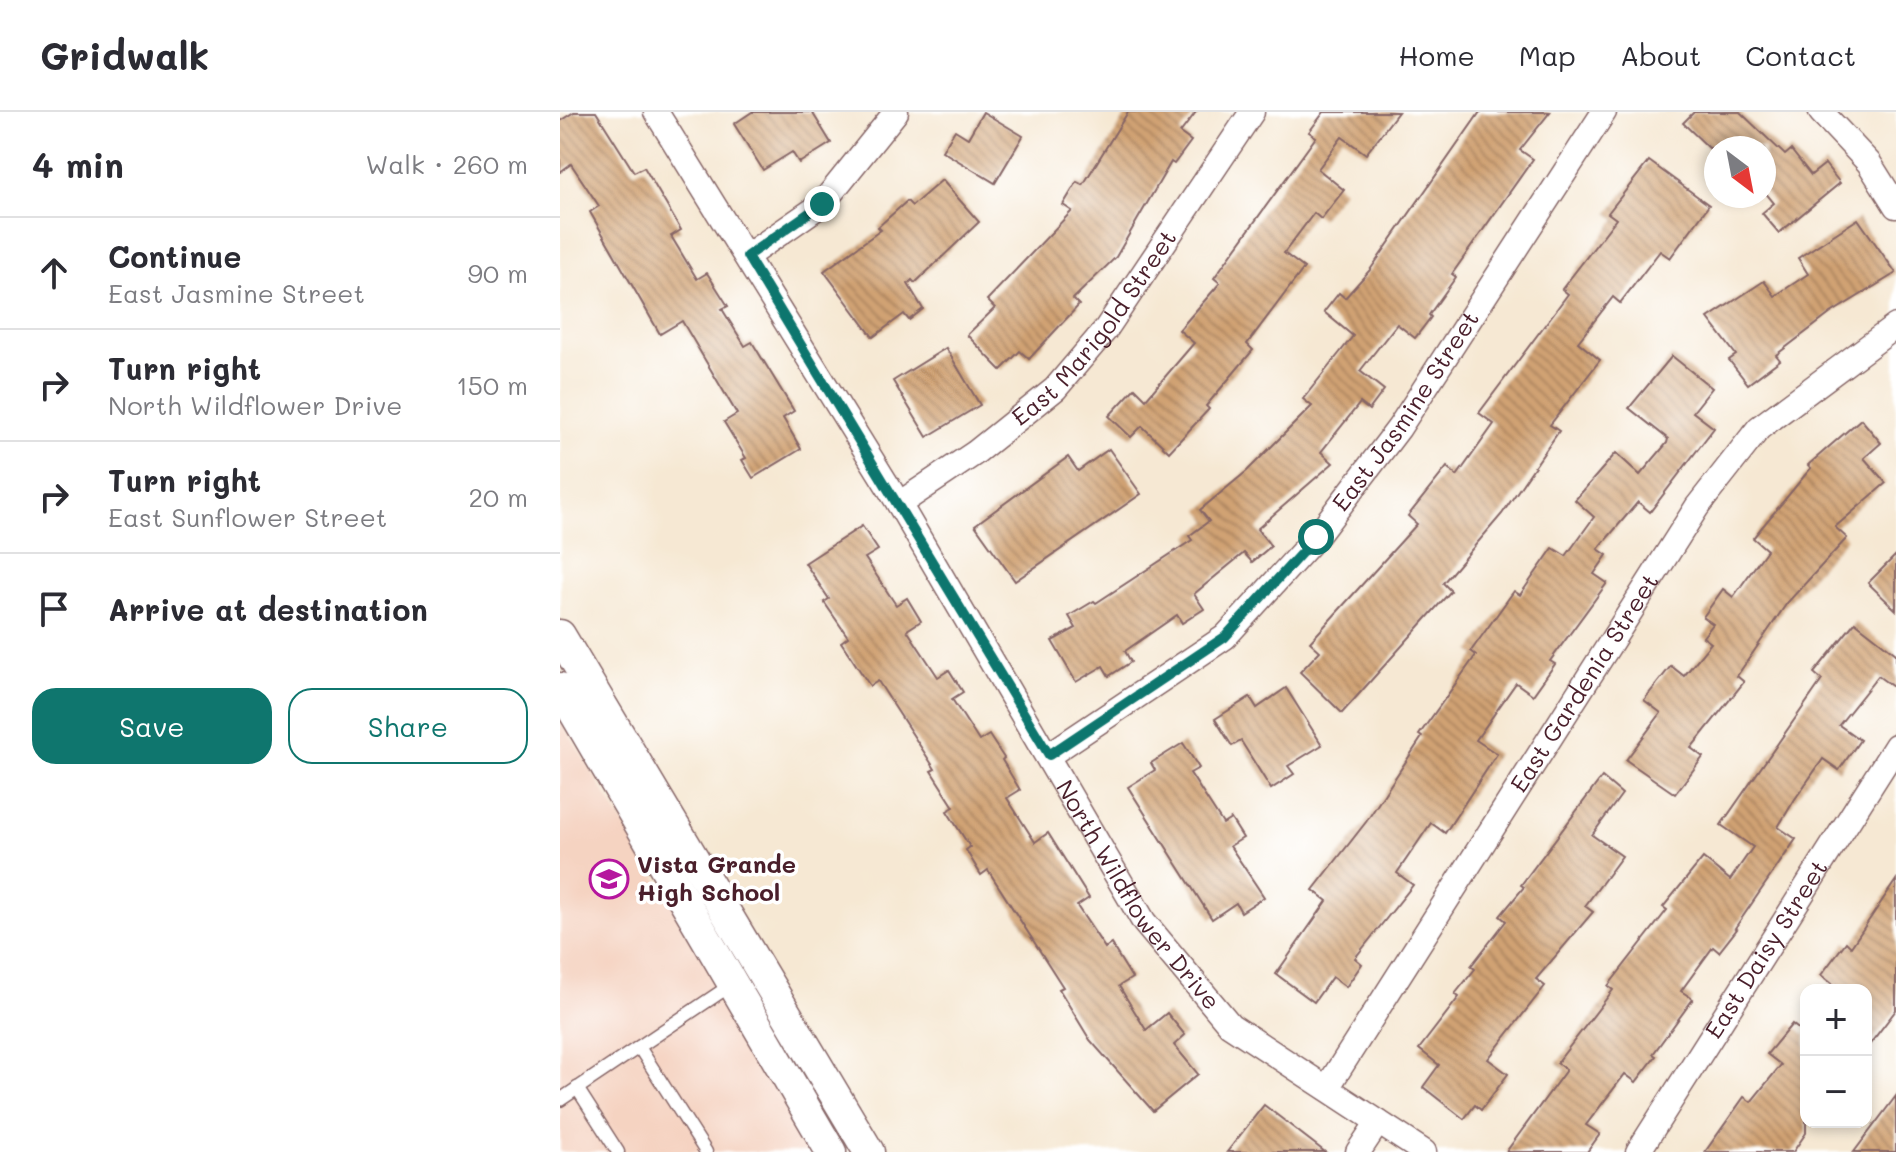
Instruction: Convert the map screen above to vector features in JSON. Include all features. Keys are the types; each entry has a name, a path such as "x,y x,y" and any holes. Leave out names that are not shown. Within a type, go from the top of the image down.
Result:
{"street":[{"name":"North Wildflower Drive","path":"656,112 899,504 1153,934 1230,1025 1424,1152"},
{"path":"747,256 822,204 896,112"},
{"name":"East Marigold Street","path":"899,504 975,453 1055,389 1106,329 1252,112"},
{"name":"East Jasmine Street","path":"1049,755 1225,637 1316,537 1399,428 1604,112"},
{"path":"1821,112 1869,163 1896,206"},
{"name":"East Gardenia Street","path":"1327,1088 1697,507 1759,428 1896,326"},
{"path":"560,635 869,1152"},
{"path":"560,688 831,1152"},
{"name":"East Daisy Street","path":"1638,1152 1896,746"},
{"path":"1358,1152 1378,1122"}],"lane":[{"path":"560,1100 731,985"},
{"path":"639,1047 706,1152"},
{"path":"577,1088 618,1152"}],"shaded area":[{"name":"Vista Grande High School","path":"560,719 754,1039 822,1152 560,1152"}],"building":[{"path":"574,112 596,112 634,172 644,167 681,230 671,236 697,279 707,273 728,306 722,309 745,346 752,342 794,411 783,418 801,449 753,478 742,460 746,458 724,422 737,414 682,321 660,334 590,212 599,206 571,164 560,172 560,121"},
{"path":"752,112 812,112 831,143 799,163 792,152 763,170 734,124"},
{"path":"983,112 1023,136 995,183 942,151 955,130 968,138"},
{"path":"1128,112 1196,112 1180,133 1191,141 1174,164 1171,162 1116,257 1073,299 1079,305 1029,359 1020,351 1001,370 967,335 995,308 987,300 1072,211 1063,205 1077,182 1083,185"},
{"path":"1324,112 1398,112 1366,154 1342,137 1318,169 1344,190 1321,219 1314,213 1284,253 1304,268 1247,344 1253,350 1206,406 1209,409 1169,452 1142,426 1131,437 1109,416 1135,388 1146,399 1194,343 1179,330 1220,283 1214,278 1316,137 1309,132"},
{"path":"1480,112 1550,112 1520,150 1533,159 1452,274 1456,277 1429,315 1431,317 1415,338 1397,324 1360,371 1384,390 1369,410 1360,403 1321,452 1333,463 1257,529 1271,546 1252,562 1244,553 1194,594 1204,609 1182,623 1177,615 1125,651 1131,662 1109,676 1103,666 1076,682 1052,641 1076,628 1069,616 1094,601 1096,603 1192,540 1189,536 1209,521 1200,510 1247,471 1312,406 1303,399 1353,336 1324,312 1339,293 1345,298 1370,270"},
{"path":"1694,112 1740,112 1765,136 1704,136 1704,143 1683,123"},
{"path":"1776,146 1785,155 1791,150 1811,175 1825,164 1840,183 1779,233 1762,213 1768,208 1776,208"},
{"path":"1649,161 1704,201 1704,208 1707,208 1670,258 1660,251 1620,303 1613,297 1578,342 1600,360 1550,425 1559,431 1502,514 1443,583 1451,591 1342,713 1300,672 1320,651 1310,642 1417,524 1408,516 1447,467 1457,476 1494,424 1479,413 1568,294 1562,289 1616,219 1608,213"},
{"path":"942,180 979,222 915,283 912,280 908,284 923,309 909,320 904,314 873,337 824,271 881,230 878,227 907,201 912,206"},
{"path":"1858,219 1896,273 1831,313 1776,355 1780,360 1748,384 1729,360 1736,355 1708,318 1764,281 1775,296 1808,274 1798,258"},
{"path":"946,348 980,405 927,437 893,381"},
{"path":"1672,356 1712,388 1693,412 1714,428 1650,512 1638,502 1598,549 1607,555 1594,574 1607,583 1550,661 1555,664 1533,695 1516,683 1476,740 1497,754 1445,833 1431,823 1397,873 1413,885 1355,958 1362,964 1346,987 1332,977 1314,1002 1276,974 1327,901 1313,890 1366,822 1422,737 1419,735 1476,655 1471,651 1514,591 1520,595 1553,548 1566,556 1594,517 1575,500 1616,453 1640,475 1667,443 1668,439 1629,408"},
{"path":"1861,419 1881,443 1864,458 1886,483 1835,527 1847,538 1787,603 1737,676 1744,682 1691,748 1703,757 1675,794 1626,760 1661,713 1644,700 1671,666 1684,676 1711,643 1703,637 1713,624 1703,617 1723,589 1733,597 1767,550 1753,538 1811,468 1808,465"},
{"path":"1109,449 1141,494 1015,581 975,525 1068,457 1078,471"},
{"path":"862,526 878,550 865,558 896,605 907,598 921,621 907,630 938,677 949,670 963,692 952,699 979,741 989,735 1004,758 1002,760 1020,790 1007,798 1035,842 1048,833 1089,898 1077,906 1105,948 1111,944 1132,978 1119,986 1146,1030 1167,1013 1185,1035 1174,1045 1198,1074 1153,1111 1090,1040 1059,989 1063,987 988,870 981,875 966,850 970,847 947,811 954,807 931,771 935,769 878,681 870,686 841,642 848,637 824,602 829,599 805,563"},
{"path":"1896,555 1896,610 1868,583"},
{"path":"1855,622 1896,654 1896,689 1878,676 1839,725 1860,740 1839,770 1823,759 1795,799 1778,827 1796,839 1737,929 1719,952 1713,947 1681,991 1693,999 1653,1054 1656,1056 1636,1082 1625,1074 1586,1125 1600,1134 1587,1152 1506,1152 1566,1070 1557,1063 1613,990 1608,986 1667,910 1663,907 1703,858 1730,880 1753,847 1721,825 1822,680 1814,673"},
{"path":"1286,688 1322,745 1288,766 1294,774 1271,789 1241,741 1232,746 1215,719 1250,697 1257,708"},
{"path":"1183,743 1199,768 1190,773 1223,824 1231,819 1243,838 1230,846 1264,897 1241,912 1236,903 1212,919 1128,787 1155,770 1151,763"},
{"path":"1602,777 1622,794 1592,835 1622,856 1585,906 1593,912 1536,979 1545,986 1488,1059 1508,1074 1481,1110 1475,1105 1464,1119 1423,1087 1439,1065 1419,1049 1459,997 1455,994 1475,969 1471,966 1506,921 1500,916"},
{"path":"1896,880 1896,1010 1872,1041 1872,984 1832,984 1821,975 1846,942 1851,947"},
{"path":"1792,1024 1800,1030 1800,1128 1806,1128 1806,1133 1793,1152 1705,1152 1744,1097 1751,1102 1781,1065 1767,1054"},
{"path":"1896,1096 1896,1152 1854,1152"},
{"path":"1264,1105 1325,1152 1227,1152"}],"place":[{"name":"Vista Grande High School","path":"609,879"}],"route":[{"path":"822,204 747,256 1049,755 1225,637 1316,537"}]}
